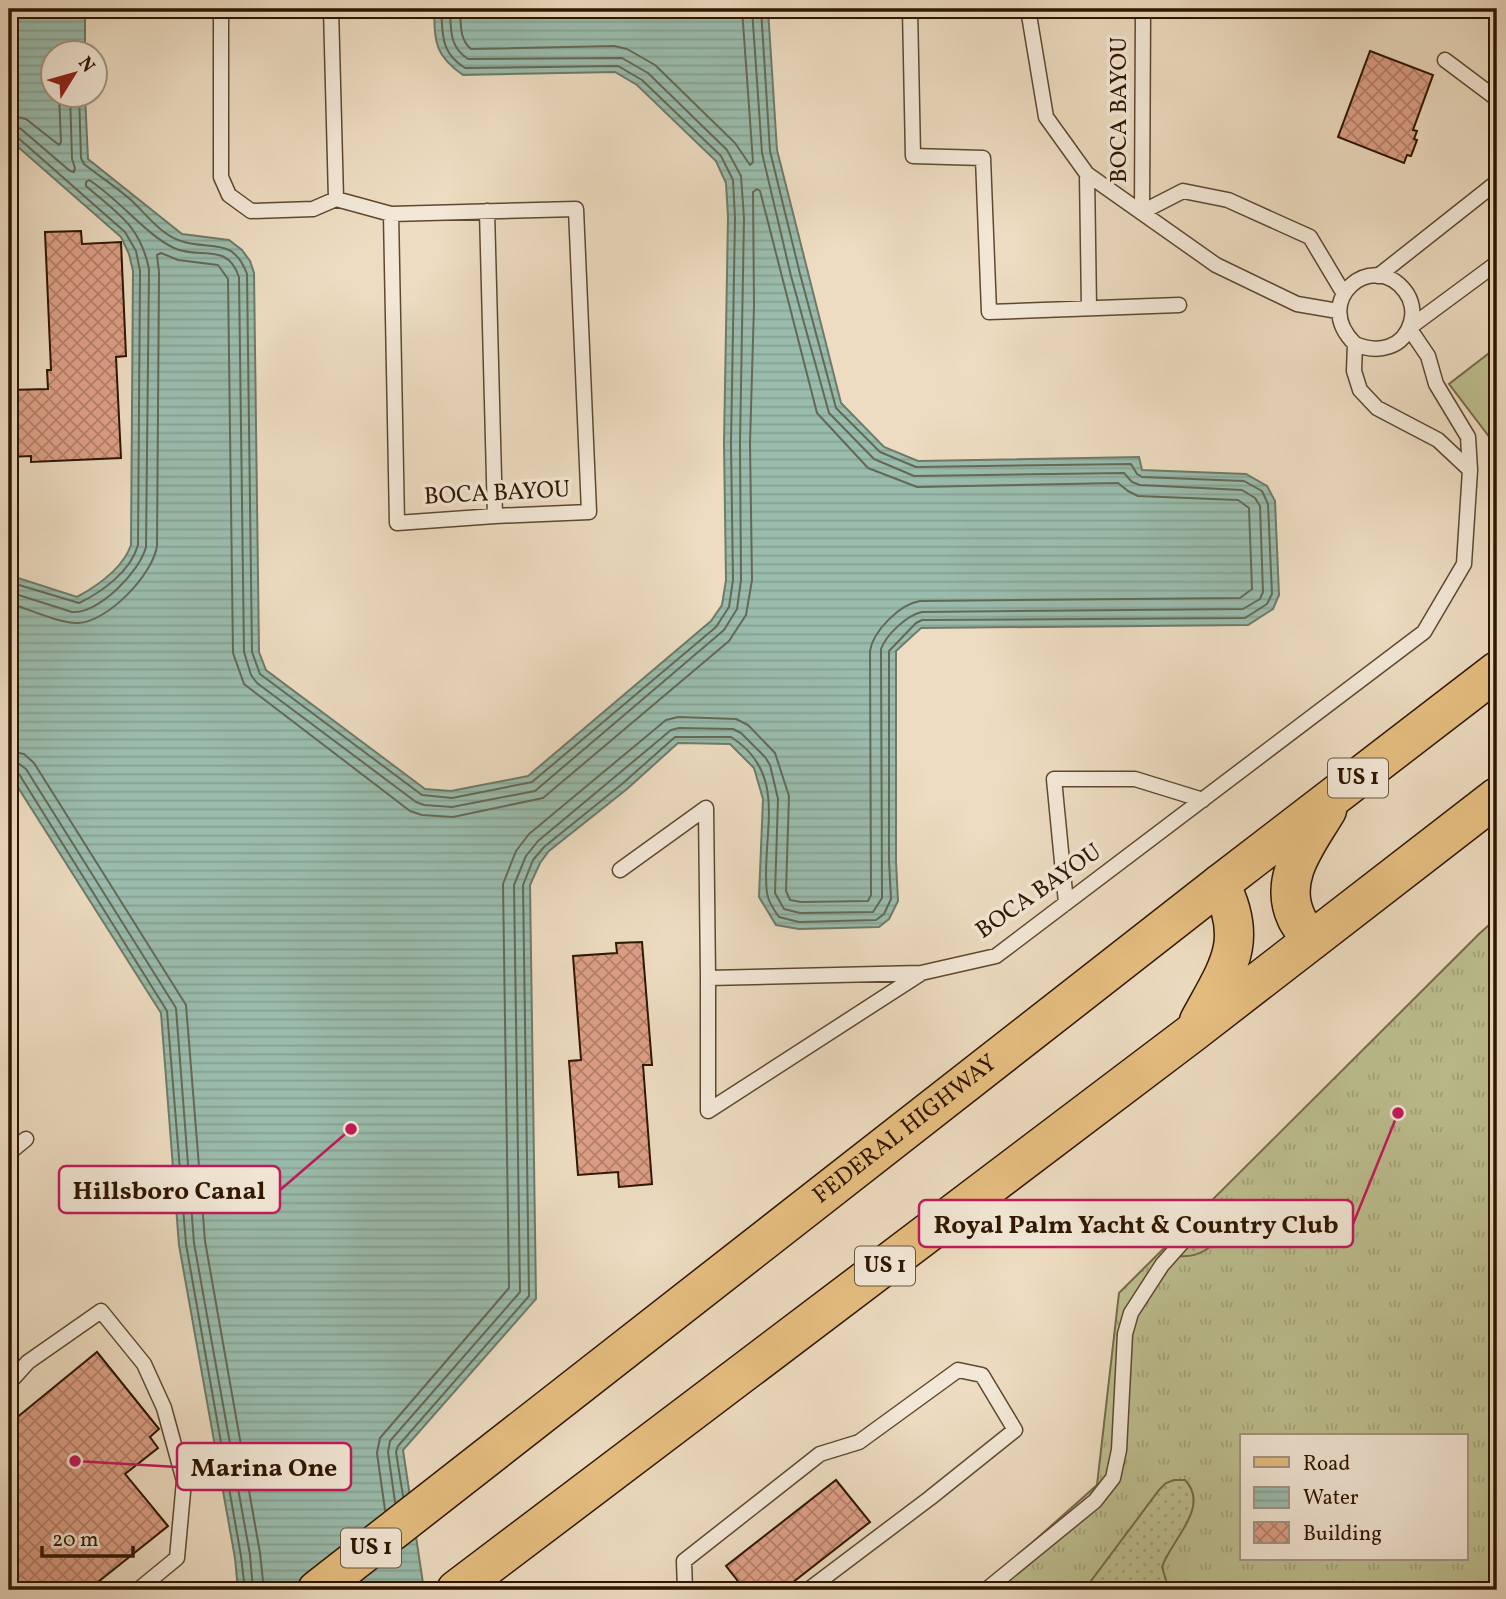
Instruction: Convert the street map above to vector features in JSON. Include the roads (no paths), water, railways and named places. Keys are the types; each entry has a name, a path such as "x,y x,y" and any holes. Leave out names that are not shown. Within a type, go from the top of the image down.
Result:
{"main road":[{"name":"FEDERAL HIGHWAY","path":"317,1590 1220,884 1497,671"},
{"path":"1312,940 1296,917 1290,894 1293,868 1337,794"},
{"name":"US 1","path":"456,1590 1192,1033 1497,797"},
{"path":"1192,1033 1231,962 1236,926 1230,904 1220,884"}],"lane":[{"path":"221,9 221,177 229,195 251,211 313,209 336,199 331,9"},
{"path":"909,9 913,156 983,158 989,312 1179,306"},
{"name":"BOCA BAYOU","path":"1028,9 1046,117 1087,174 1216,265 1297,304 1338,311"},
{"name":"BOCA BAYOU","path":"1142,212 1143,9"},
{"path":"1445,60 1497,99"},
{"path":"1087,174 1089,308"},
{"path":"1378,276 1497,182"},
{"path":"1142,212 1183,191 1228,200 1310,237 1344,294"},
{"name":"BOCA BAYOU","path":"336,199 391,214 576,209 589,512 397,523 391,214"},
{"path":"487,211 495,516"},
{"path":"1409,328 1497,263"},
{"path":"1378,276 1390,278 1407,293 1413,316 1402,339 1380,350 1355,344 1340,324 1338,311 1344,294 1356,281 1378,276"},
{"name":"BOCA BAYOU","path":"708,978 921,973 996,956 1424,632 1464,564 1470,470 1468,437 1436,384 1428,356 1409,328"},
{"path":"1355,344 1354,371 1360,390 1377,408 1438,440 1470,470"},
{"path":"1066,903 1054,779 1135,779 1203,800"},
{"path":"620,870 706,808 708,1111 921,973"},
{"path":"9,1153 26,1139"},
{"path":"986,1590 1095,1501 1113,1478 1119,1450 1125,1334 1131,1313 1162,1265 1194,1229 1215,1211"},
{"path":"9,1383 28,1362 100,1311 144,1364 164,1408 184,1480 177,1558 138,1590"},
{"path":"685,1590 684,1561 820,1454 859,1442 958,1370 982,1375 1015,1430 930,1499 808,1590"}],"water":[{"path":"9,9 85,9 85,38 38,38 38,108 86,108 88,159 182,234 229,240 242,250 254,273 259,652 266,670 425,789 451,791 528,776 711,621 722,605 726,580 724,443 728,217 726,183 716,161 637,85 615,72 463,75 441,54 436,39 434,9 768,9 777,150 841,403 884,447 918,461 1139,457 1142,470 1246,474 1267,486 1275,501 1279,595 1273,609 1248,625 921,628 896,651 898,901 889,919 879,927 799,929 776,925 759,897 763,799 754,768 730,744 678,743 627,789 549,851 530,885 536,1299 403,1450 424,1590 238,1590 235,1558 179,1245 161,1013 9,776 9,575 77,597 116,569 131,545 133,271 121,237 9,139"}],"place":[{"name":"Royal Palm Yacht & Country Club","path":"1398,1113"},
{"name":"Hillsboro Canal","path":"351,1129"},
{"name":"Marina One","path":"75,1461"}]}
